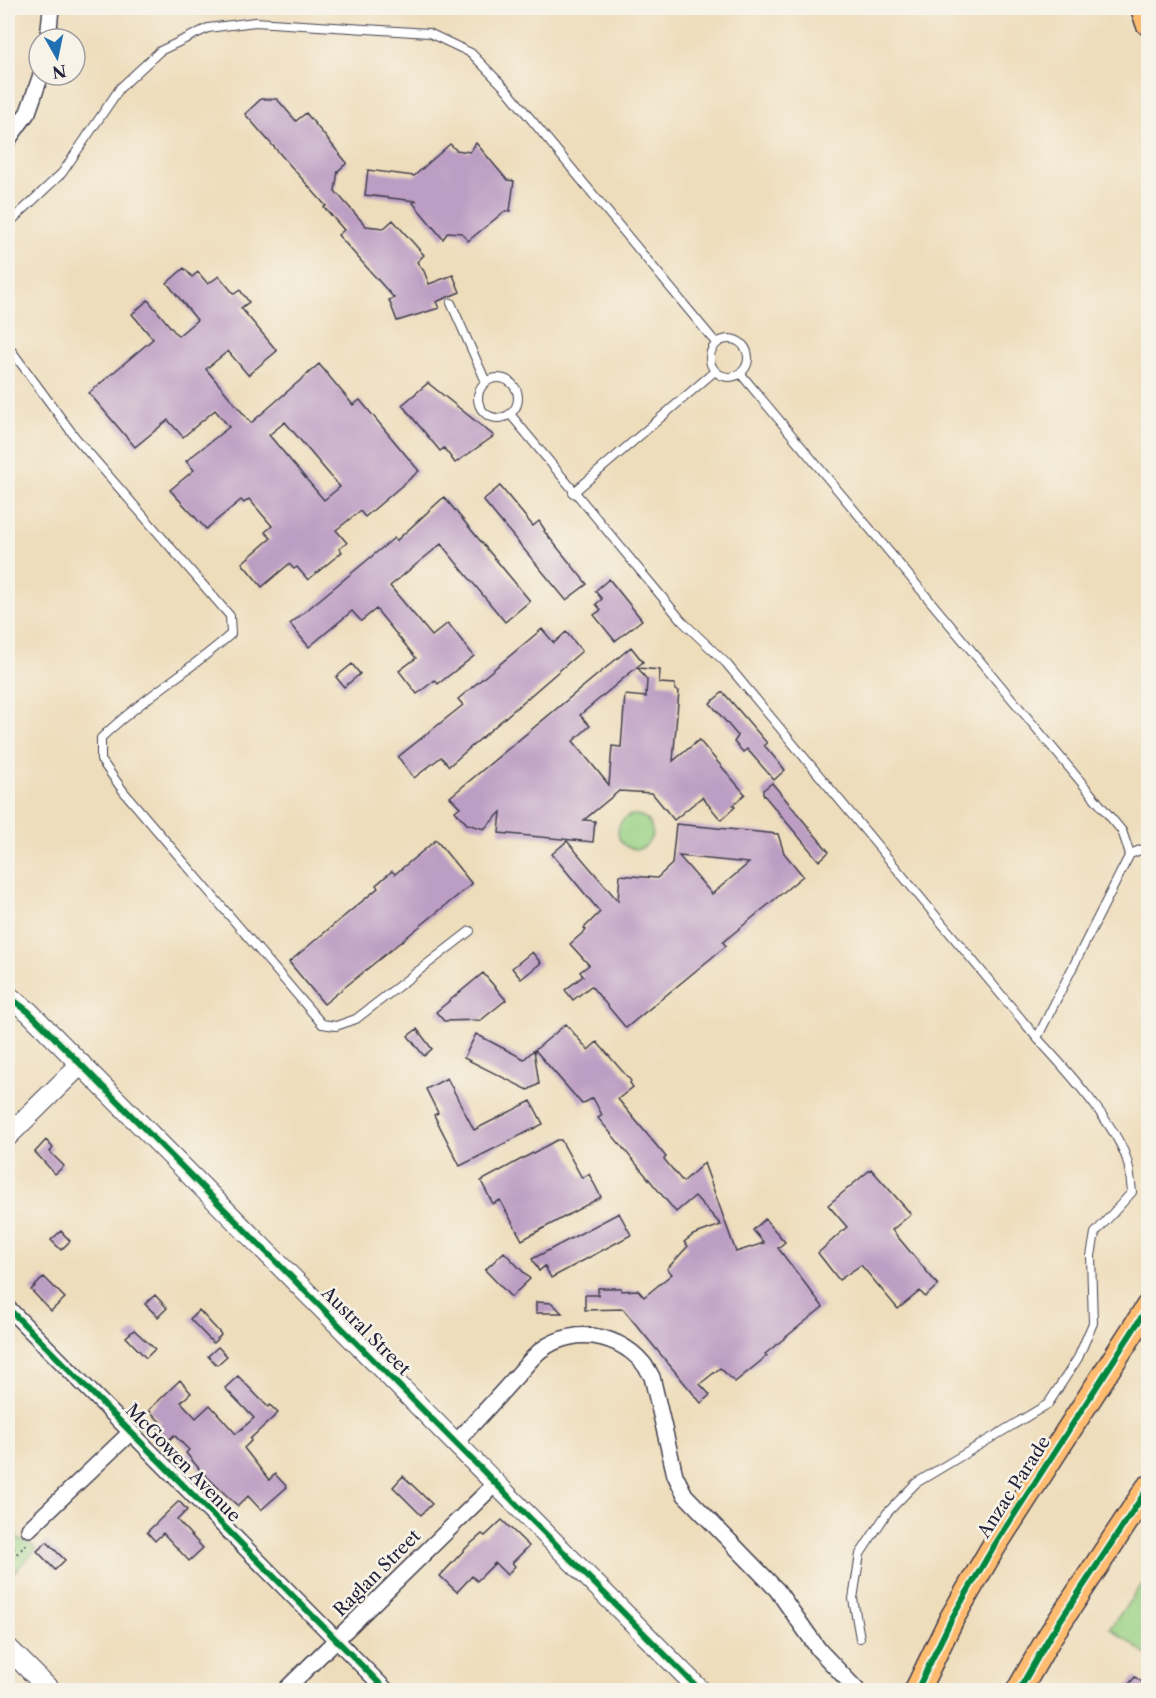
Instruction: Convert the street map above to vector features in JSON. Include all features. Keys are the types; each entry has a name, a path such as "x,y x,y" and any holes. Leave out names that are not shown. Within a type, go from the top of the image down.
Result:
{"main road":[{"path":"1143,8 1149,23"},
{"name":"Anzac Parade","path":"916,1690 952,1618 994,1546 1149,1307"},
{"path":"1019,1690 1050,1636 1149,1488"}],"street":[{"path":"49,27 51,8"},
{"path":"8,141 28,112 37,87"},
{"name":"Austral Street","path":"8,996 29,1012 81,1064 700,1690"},
{"path":"8,1136 81,1064"},
{"name":"McGowen Avenue","path":"8,1308 386,1690"},
{"path":"456,1442 533,1358 550,1345 572,1337 589,1336 609,1339 628,1348 647,1367 652,1377 675,1475 685,1495 777,1590 819,1650 856,1690"},
{"path":"29,1529 131,1432"},
{"name":"Raglan Street","path":"285,1690 496,1483"},
{"path":"8,1648 50,1690"}],"lane":[{"path":"8,224 62,173 120,88 160,51 208,28 255,22 429,33 471,53 506,89 716,343"},
{"path":"452,303 486,382"},
{"path":"730,339 744,346 748,360 741,373 732,377 723,376 715,371 710,360 716,343 730,339"},
{"path":"8,346 75,437 230,616 231,634 198,663 124,716 101,738 101,760 124,792 322,1023 336,1026 356,1019 470,931"},
{"path":"573,493 715,371"},
{"path":"741,373 1122,831 1130,854"},
{"path":"492,378 504,378 514,386 517,404 510,414 503,417 490,416 480,406 478,393 486,382 492,378"},
{"path":"510,414 573,493 682,621 726,663 1037,1038 1065,1068 1106,1120 1128,1162 1132,1192 1095,1233 1091,1256 1093,1323 1078,1358 1048,1404 916,1483 887,1513 860,1554 853,1599 860,1638"},
{"path":"1037,1038 1130,854 1149,847"}],"path":[{"path":"8,1562 28,1543 29,1529"},
{"path":"10,1543 17,1554"}],"green space":[{"path":"635,815 647,820 652,832 647,844 635,849 623,844 618,832 623,820"},
{"path":"9,1520 15,1526 17,1538 31,1544 36,1550 8,1578"},
{"path":"1148,1576 1148,1656 1110,1628"}],"building":[{"path":"261,99 277,99 296,121 306,113 347,163 338,171 335,191 366,226 384,228 393,220 424,255 417,262 424,271 429,284 453,275 460,292 436,302 439,308 397,321 389,300 394,298 338,235 344,230 324,207 326,206 245,114"},
{"path":"476,143 507,180 514,181 510,211 505,211 468,241 462,233 448,232 443,239 413,203 416,201 365,195 368,170 414,176 450,144 456,150 470,152"},
{"path":"184,268 192,277 198,272 208,284 219,276 234,294 240,290 249,302 241,308 277,351 248,375 228,351 206,369 251,423 319,364 353,405 360,400 419,471 365,517 360,511 336,530 347,543 339,549 342,552 308,580 297,567 294,569 289,564 262,587 242,563 271,538 265,532 272,526 249,499 244,503 241,500 206,529 170,490 194,470 186,461 229,427 215,410 183,437 168,420 135,447 89,393 153,339 132,314 148,300 178,336 197,320 167,283","holes":["285,422 340,487 324,500 269,435"]},
{"path":"428,383 494,436 455,463 444,448 440,451 402,405"},
{"path":"500,486 533,526 539,521 544,531 587,584 566,600 483,500"},
{"path":"444,497 530,601 505,622 441,544 390,586 432,636 448,623 474,656 438,684 435,680 417,694 399,671 416,658 376,609 361,621 352,611 309,647 290,624 394,538 396,541"},
{"path":"609,579 642,620 615,641 594,615 601,610 596,604 602,599 595,591"},
{"path":"542,629 554,643 566,632 582,651 449,766 441,757 414,778 398,757 463,705 458,699"},
{"path":"631,647 643,662 580,715 590,726 573,741 609,785 612,746 621,747 625,695 646,697 647,680 638,668 660,670 659,683 675,684 675,690 679,691 673,761 699,740 745,794 733,805 735,807 721,820 702,797 674,820 652,793 619,791 584,820 595,821 593,842 499,833 501,812 484,829 467,824 455,811 460,807 450,797"},
{"path":"352,664 360,674 344,687 336,677"},
{"path":"723,692 767,743 764,745 785,770 774,780 747,749 743,752 734,742 738,736 710,703"},
{"path":"772,783 829,852 819,861 763,794 763,790"},
{"path":"676,824 778,834 784,853 803,876 723,942 726,946 626,1028 591,986 573,1000 565,990 583,976 580,972 589,965 570,944 586,930 584,928 600,912 552,854 567,841 618,901 620,875 657,878 672,864","holes":["679,856 749,863 712,894"]},
{"path":"436,840 472,884 324,1004 289,962 378,888 376,885 392,871 395,874"},
{"path":"532,952 541,963 521,979 512,968"},
{"path":"483,973 506,1000 481,1020 444,1021 436,1012"},
{"path":"566,1024 588,1050 597,1042 631,1081 633,1087 618,1099 666,1157 664,1159 683,1182 704,1163 736,1252 764,1243 753,1230 765,1219 785,1242 778,1248 823,1307 765,1354 767,1356 735,1382 720,1368 700,1384 710,1395 701,1403 623,1309 585,1310 585,1295 598,1295 598,1288 621,1288 621,1291 638,1290 644,1297 672,1274 667,1269 688,1246 684,1242 693,1235 721,1225 695,1196 676,1212 598,1118 602,1115 593,1098 582,1104 535,1050"},
{"path":"417,1029 432,1049 424,1056 408,1036"},
{"path":"476,1034 524,1059 534,1050 539,1084 528,1090 464,1058"},
{"path":"447,1078 474,1130 531,1101 543,1124 460,1166 434,1115 438,1113 426,1089"},
{"path":"46,1140 53,1148 50,1152 64,1166 55,1174 35,1152"},
{"path":"557,1140 561,1140 582,1178 589,1174 601,1197 522,1240 500,1200 493,1204 481,1181"},
{"path":"871,1169 911,1214 892,1230 938,1285 925,1297 920,1291 898,1309 861,1265 839,1280 818,1253 847,1227 828,1205"},
{"path":"619,1213 631,1235 551,1278 545,1266 539,1271 532,1259"},
{"path":"61,1231 70,1241 61,1250 51,1240"},
{"path":"504,1252 530,1279 511,1297 485,1270"},
{"path":"44,1277 65,1298 51,1311 31,1290"},
{"path":"155,1295 167,1308 158,1317 145,1304"},
{"path":"536,1302 552,1303 562,1313 536,1313"},
{"path":"199,1310 221,1335 213,1343 190,1319"},
{"path":"134,1330 155,1349 146,1358 126,1337"},
{"path":"218,1347 227,1356 217,1365 208,1356"},
{"path":"238,1376 268,1407 270,1405 278,1413 250,1439 251,1441 244,1448 269,1480 275,1474 287,1487 261,1510 248,1496 238,1506 201,1471 186,1453 189,1450 174,1435 169,1440 157,1428 161,1423 149,1410 180,1380 191,1393 181,1402 196,1418 210,1405 236,1434 254,1418 225,1388"},
{"path":"403,1476 432,1504 421,1515 393,1487"},
{"path":"179,1501 187,1510 177,1520 203,1548 189,1561 163,1533 155,1541 147,1532"},
{"path":"502,1520 529,1546 512,1563 515,1566 507,1575 495,1563 477,1581 472,1576 457,1592 440,1576 467,1547 482,1534 485,1536"},
{"path":"47,1542 65,1560 55,1570 37,1551"},
{"path":"1135,1677 1149,1687 1149,1690 1124,1690"}],"cycle path":[{"path":"8,996 29,1012 700,1690"},
{"path":"917,1690 952,1618 994,1546 1148,1307"},
{"path":"8,1308 386,1690"},
{"path":"1019,1690 1050,1636 1148,1488"}]}
